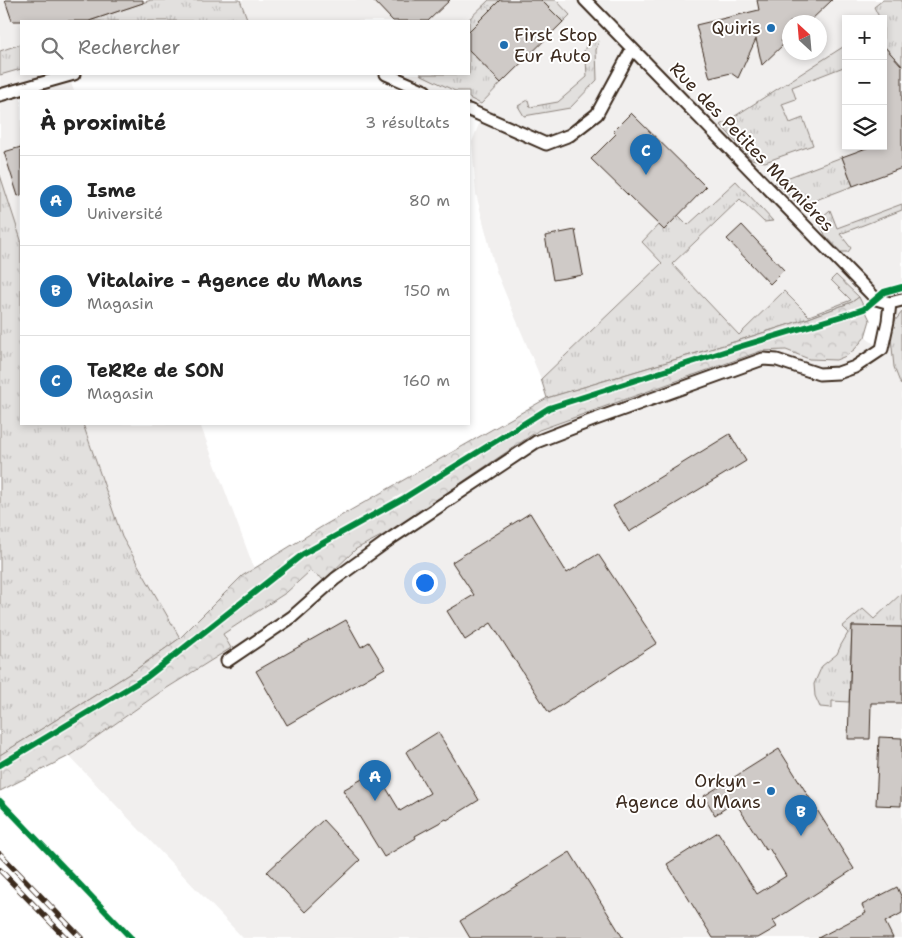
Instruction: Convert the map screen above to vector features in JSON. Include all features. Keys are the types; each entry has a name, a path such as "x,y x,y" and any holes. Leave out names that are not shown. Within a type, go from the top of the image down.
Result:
{"lane":[{"name":"Rue des Petites Marniéres","path":"585,0 876,299 890,303"},
{"path":"470,110 546,144 570,135 597,114 632,48"},
{"path":"0,95 70,75"},
{"path":"388,75 424,90"},
{"path":"227,661 292,617 335,578 536,442 763,359 777,360 819,374 838,373 855,367 882,349 890,303 902,300"}],"shaded area":[{"path":"0,0 902,0 902,938 243,938 69,756 159,693 231,648 223,634 287,592 310,571 324,580 356,549 389,532 539,430 761,351 786,350 809,359 836,360 846,356 855,349 865,337 881,349 889,303 864,309 858,298 852,302 737,341 663,263 541,379 496,271 476,194 472,142 482,116 470,110 470,90 423,90 388,75 470,75 470,20 20,20 20,75 68,75 74,90 20,90 20,425 200,425 254,568 242,576 180,638 0,509"}],"green space":[{"path":"151,0 240,0 248,20 92,20"},
{"path":"489,0 500,0 470,30 470,20 468,20"},
{"path":"541,0 556,0 570,15 563,22"},
{"path":"883,0 902,0 902,66 887,49 887,15 878,15 874,7"},
{"path":"591,33 599,41 596,50 597,80 570,108 524,116 518,106 528,100 530,107 558,102 587,77 584,51"},
{"path":"20,44 20,69 0,75 0,51"},
{"path":"842,48 842,68 792,87 796,99 782,104 790,123 803,118 813,145 765,162 751,159 721,125 823,60 827,60 827,57"},
{"path":"470,51 501,83 481,104 470,98 470,90 453,90 422,75 470,75"},
{"path":"842,157 853,186 808,203 795,201 776,182"},
{"path":"0,175 20,237 20,425 83,425 122,537 180,638 134,671 0,755"},
{"path":"736,181 773,221 764,222 740,199 672,264 739,335 784,291 809,316 851,300 831,280 836,275 859,297 852,302 809,318 547,398 541,379 662,263 642,242 658,225 678,215 688,225"},
{"path":"902,204 902,210 840,234 851,248 848,252 841,252 825,235 820,223 822,217 830,210 837,228"},
{"path":"859,297 870,320 865,337 846,356 836,360 809,359 786,350 761,351 539,430 389,532 356,549 324,580 310,571 287,592 223,634 231,648 159,693 69,756 0,791 0,755 134,671 180,638 242,576 323,526 547,398 809,318 852,302"},
{"path":"902,312 901,385 894,367 890,327"},
{"path":"902,593 902,627 852,626 849,702 832,701 832,708 820,707 815,696 814,684 822,666 837,654 848,633 842,627 863,609 874,619"}],"building":[{"path":"5,0 143,0 143,3 92,20 12,21"},
{"path":"373,0 450,0 429,20 392,20"},
{"name":"First Stop Eur Auto","path":"500,0 541,0 563,22 501,83 470,51 470,30"},
{"path":"757,0 832,0 816,15 782,15 782,46 762,65 756,39 738,78 731,73 710,78 696,25 759,10"},
{"path":"887,49 902,66 902,168 853,186 842,157 861,150 887,150"},
{"path":"631,113 706,187 664,230 591,159 616,134 613,131"},
{"path":"20,147 20,195 18,196 4,152"},
{"path":"742,225 784,270 770,284 727,239"},
{"path":"575,230 583,275 553,280 545,236"},
{"path":"730,434 746,461 629,532 613,506"},
{"path":"530,513 567,573 598,554 657,643 549,713 491,623 465,640 447,611 474,595 452,562"},
{"path":"346,620 361,647 369,642 385,668 287,725 256,671"},
{"path":"852,626 902,627 902,703 871,703 870,739 848,739"},
{"path":"438,732 479,800 447,820 415,836 416,838 384,857 343,790 376,771 400,811 430,793 406,752"},
{"path":"879,737 902,738 901,806 876,805"},
{"path":"779,749 854,869 773,921 777,927 758,938 713,938 667,864 718,832 757,894 786,876 769,848 766,850 735,802 715,815 704,796"},
{"path":"323,820 360,860 305,912 267,872"},
{"path":"570,852 623,938 470,938 460,921"},
{"path":"897,887 902,898 902,913 885,922 893,938 818,938 866,913 862,905"}],"railway":[{"path":"0,854 81,938"},
{"path":"0,870 66,938"}],"cycle path":[{"path":"0,765 147,677 303,554 404,498 549,408 864,309 884,292 902,287"},
{"path":"0,801 131,938"}],"place":[{"name":"Quiris","path":"771,28"},
{"name":"First Stop Eur Auto","path":"504,45"},
{"name":"TeRRe de SON","path":"646,175"},
{"name":"Orkyn - Agence du Mans","path":"771,791"},
{"name":"Isme","path":"375,801"},
{"name":"Vitalaire - Agence du Mans","path":"801,836"}]}
